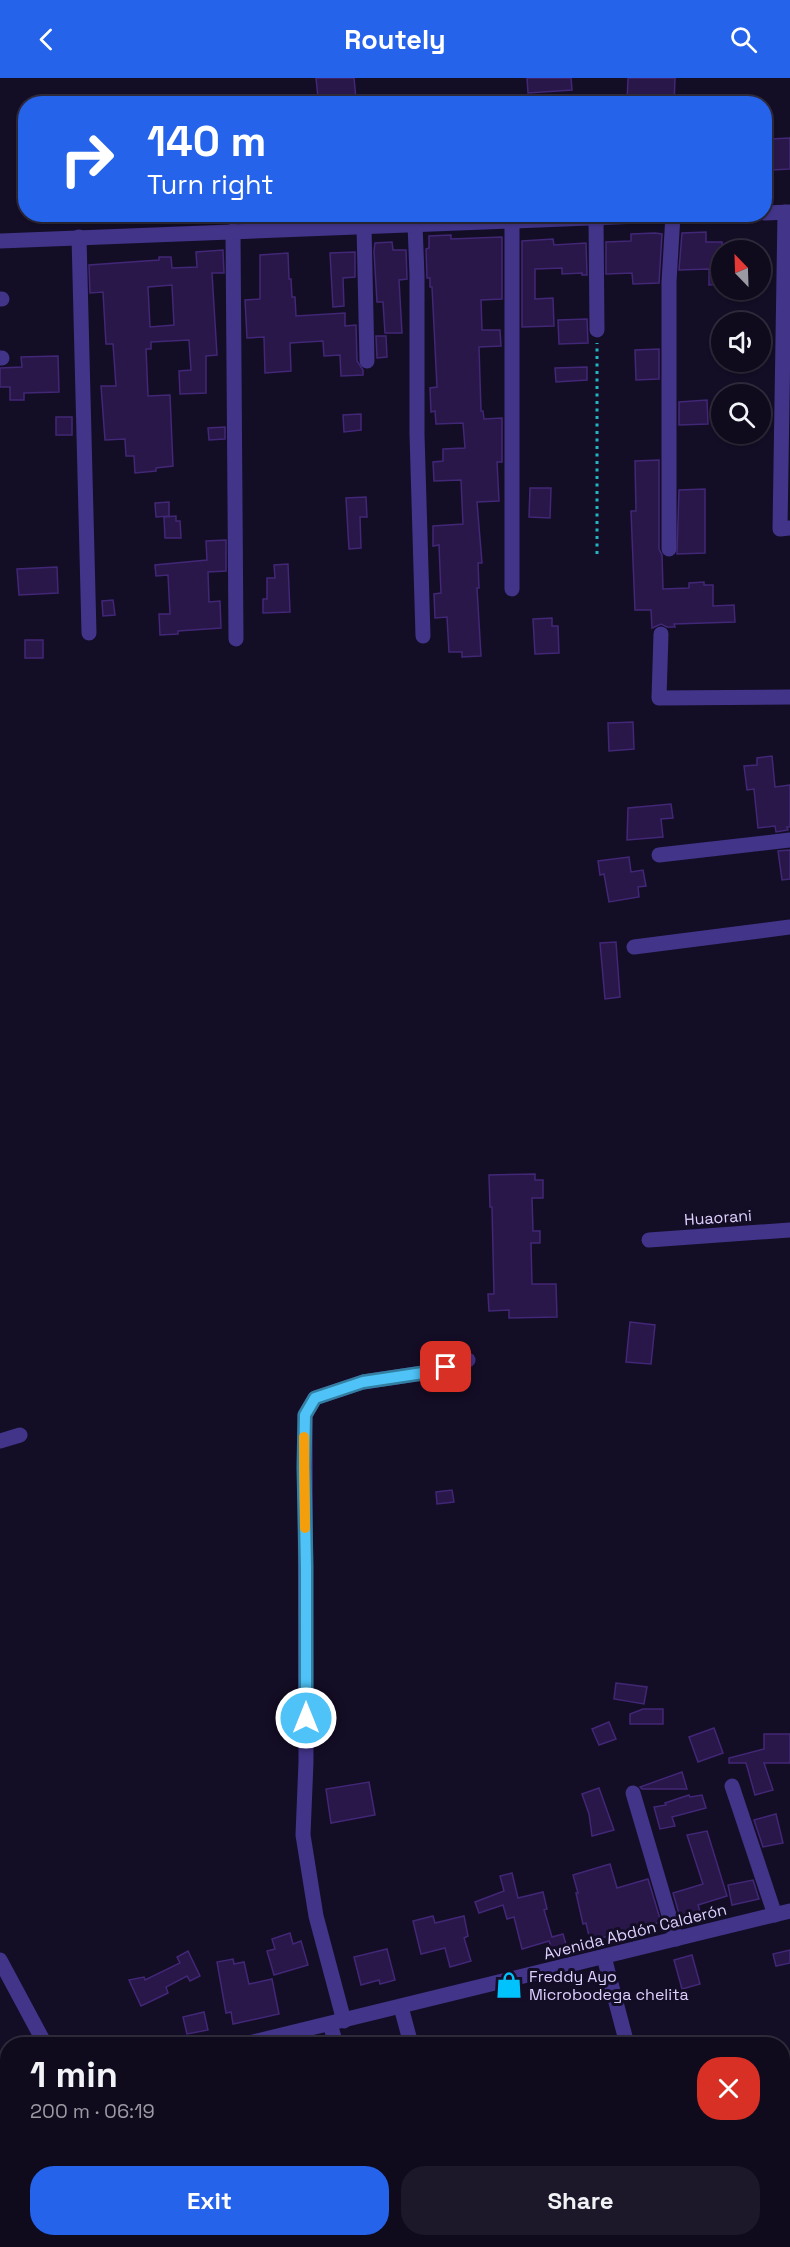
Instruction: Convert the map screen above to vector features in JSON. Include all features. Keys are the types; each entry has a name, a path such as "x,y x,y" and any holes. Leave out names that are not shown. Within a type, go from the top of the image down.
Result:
{"street":[{"path":"772,213 787,212 780,529 790,528"},
{"path":"0,241 464,222"},
{"path":"512,222 512,589"},
{"path":"597,222 597,330"},
{"path":"669,549 669,282 673,222"},
{"path":"415,224 417,434 423,636"},
{"path":"364,227 367,361"},
{"path":"233,231 236,639"},
{"path":"79,237 89,633"},
{"path":"661,634 659,698 790,697"},
{"path":"659,855 790,840"},
{"path":"634,947 790,927"},
{"name":"Huaorani","path":"649,1240 790,1230"},
{"path":"336,2037 337,2023 303,1835 306,1762 305,1415 315,1398 353,1385 423,1373 468,1360"},
{"path":"0,1441 20,1435"},
{"path":"732,1786 782,1913"},
{"path":"633,1793 676,1939"},
{"name":"Avenida Abdón Calderón","path":"276,2037 782,1913"},
{"path":"604,1957 625,2037"},
{"path":"0,1960 41,2037"},
{"path":"401,2007 409,2037"}],"path":[{"path":"597,330 597,554"}],"building":[{"path":"316,78 354,78 356,96 318,96"},
{"path":"527,78 571,78 572,90 528,93"},
{"path":"628,78 675,78 674,96 627,96"},
{"path":"790,138 790,169 772,170 772,139"},
{"path":"706,232 706,242 711,242 711,285 709,285 709,269 679,270 682,233"},
{"path":"631,234 662,234 659,283 633,284 632,273 606,274 606,242 631,241"},
{"path":"451,235 451,239 502,237 502,299 481,300 482,330 500,330 501,346 479,347 481,411 483,411 484,419 502,418 502,462 497,462 499,501 477,502 482,563 478,563 479,588 477,588 481,656 462,657 462,652 449,652 447,617 435,618 434,594 441,593 439,545 433,546 433,526 463,524 461,480 434,481 433,462 443,461 443,449 465,448 463,423 436,424 435,411 431,412 430,388 437,387 432,287 430,287 430,278 427,278 426,249 429,248 429,236"},
{"path":"553,239 554,245 586,243 587,275 562,274 562,268 535,269 535,299 553,298 554,326 522,327 522,241"},
{"path":"392,242 393,250 406,250 407,279 399,280 402,333 385,333 383,302 377,302 375,243"},
{"path":"223,250 224,273 212,273 217,355 206,356 206,393 180,394 179,371 191,370 189,340 151,342 151,349 146,349 148,396 170,395 173,466 156,468 156,471 135,473 134,456 126,456 125,439 105,440 101,386 116,386 113,344 106,344 103,292 90,293 89,265 159,260 159,257 171,257 172,268 197,267 196,252","holes":["172,285 174,325 150,327 148,287"]},
{"path":"355,252 355,277 343,278 344,306 333,307 330,253"},
{"path":"288,253 289,279 291,279 292,297 295,297 296,316 345,313 345,326 356,325 357,361 363,370 363,375 341,376 340,355 324,356 323,341 290,343 291,371 265,373 264,337 247,338 245,300 260,299 260,255"},
{"path":"587,319 588,343 559,344 558,320"},
{"path":"376,336 386,336 387,357 377,358"},
{"path":"659,349 659,379 636,380 635,350"},
{"path":"58,356 59,392 24,393 24,400 10,400 10,387 0,387 0,368 22,367 21,357"},
{"path":"587,367 587,380 556,382 555,368"},
{"path":"707,400 708,424 679,425 679,402"},
{"path":"361,414 361,430 344,432 343,415"},
{"path":"56,417 72,417 72,435 56,435"},
{"path":"225,427 225,439 209,440 208,428"},
{"path":"659,460 659,549 662,555 663,589 689,588 689,583 704,582 704,585 713,585 713,606 734,605 735,622 674,624 675,627 661,624 652,628 651,610 635,610 631,511 636,511 635,461"},
{"path":"530,488 551,488 550,518 529,517"},
{"path":"705,489 705,553 677,554 679,490"},
{"path":"366,497 367,517 360,517 361,548 349,549 346,498"},
{"path":"169,502 169,516 156,517 155,503"},
{"path":"176,516 176,521 180,521 181,538 165,538 164,517"},
{"path":"226,540 226,571 208,572 209,602 220,601 221,628 178,631 178,634 160,635 159,614 170,614 168,575 156,576 155,565 207,560 206,541"},
{"path":"288,564 290,612 263,613 263,599 267,599 267,578 275,578 274,565"},
{"path":"57,567 58,593 19,595 17,569"},
{"path":"113,600 115,615 103,616 102,601"},
{"path":"552,618 552,626 558,626 559,653 535,654 533,619"},
{"path":"25,640 43,640 43,658 25,658"},
{"path":"633,722 634,749 609,751 608,723"},
{"path":"772,756 775,787 790,785 790,827 787,827 788,830 776,832 775,826 758,828 754,789 747,790 744,766 757,765 757,758"},
{"path":"671,804 673,818 661,819 663,837 627,840 628,808"},
{"path":"790,850 790,879 782,880 778,851"},
{"path":"629,857 631,872 643,870 646,886 638,887 639,897 609,902 604,874 600,875 598,861"},
{"path":"616,942 620,997 605,999 600,943"},
{"path":"535,1174 535,1180 543,1180 543,1198 532,1198 533,1231 540,1231 540,1243 531,1243 532,1284 556,1284 557,1317 509,1318 509,1310 489,1311 488,1294 494,1294 489,1175"},
{"path":"630,1322 655,1325 651,1364 626,1362"},
{"path":"452,1490 454,1502 437,1504 436,1492"},
{"path":"616,1683 647,1687 644,1704 614,1699"},
{"path":"643,1709 663,1709 663,1724 630,1724 630,1714"},
{"path":"609,1722 616,1739 599,1745 592,1729"},
{"path":"714,1728 723,1753 698,1762 689,1737"},
{"path":"764,1734 790,1734 790,1763 764,1763 773,1790 755,1795 746,1763 729,1763 729,1758 764,1749"},
{"path":"682,1772 687,1789 642,1789 640,1787"},
{"path":"369,1782 375,1815 331,1823 326,1789"},
{"path":"599,1788 614,1830 592,1836 589,1814 582,1794"},
{"path":"689,1795 690,1797 702,1795 706,1808 672,1817 675,1826 660,1829 654,1807 666,1805 665,1803"},
{"path":"776,1814 783,1843 763,1847 754,1820"},
{"path":"707,1831 727,1896 698,1905 700,1911 680,1917 673,1893 703,1884 687,1835"},
{"path":"610,1864 617,1888 648,1879 661,1922 590,1940 586,1923 583,1924 573,1875"},
{"path":"512,1873 518,1898 543,1892 547,1909 544,1910 552,1937 563,1934 567,1948 553,1952 549,1941 522,1949 514,1917 507,1919 503,1905 479,1913 475,1902 504,1891 500,1876"},
{"path":"753,1880 759,1899 732,1905 728,1885"},
{"path":"433,1916 435,1923 464,1916 468,1936 464,1938 471,1961 450,1967 445,1948 421,1954 413,1921"},
{"path":"290,1933 293,1944 301,1941 308,1965 274,1975 267,1951 275,1949 272,1939"},
{"path":"387,1949 395,1980 380,1984 379,1980 361,1985 354,1957"},
{"path":"790,1950 790,1963 776,1966 773,1954"},
{"path":"188,1951 200,1976 190,1981 187,1976 166,1987 168,1993 141,2006 129,1980 144,1977 145,1980 180,1963 177,1957"},
{"path":"692,1955 700,1984 682,1989 674,1960"},
{"path":"233,1959 234,1964 244,1962 249,1984 272,1979 279,2014 233,2024 231,2012 226,2013 217,1962"},
{"path":"204,2012 208,2030 187,2034 183,2017"}],"slow traffic":[{"path":"304,1437 305,1528"}],"place":[{"name":"Freddy Ayo Microbodega chelita","path":"509,1985"}],"route":[{"path":"306,1718 305,1415 315,1398 363,1382 423,1373 446,1367"}]}
